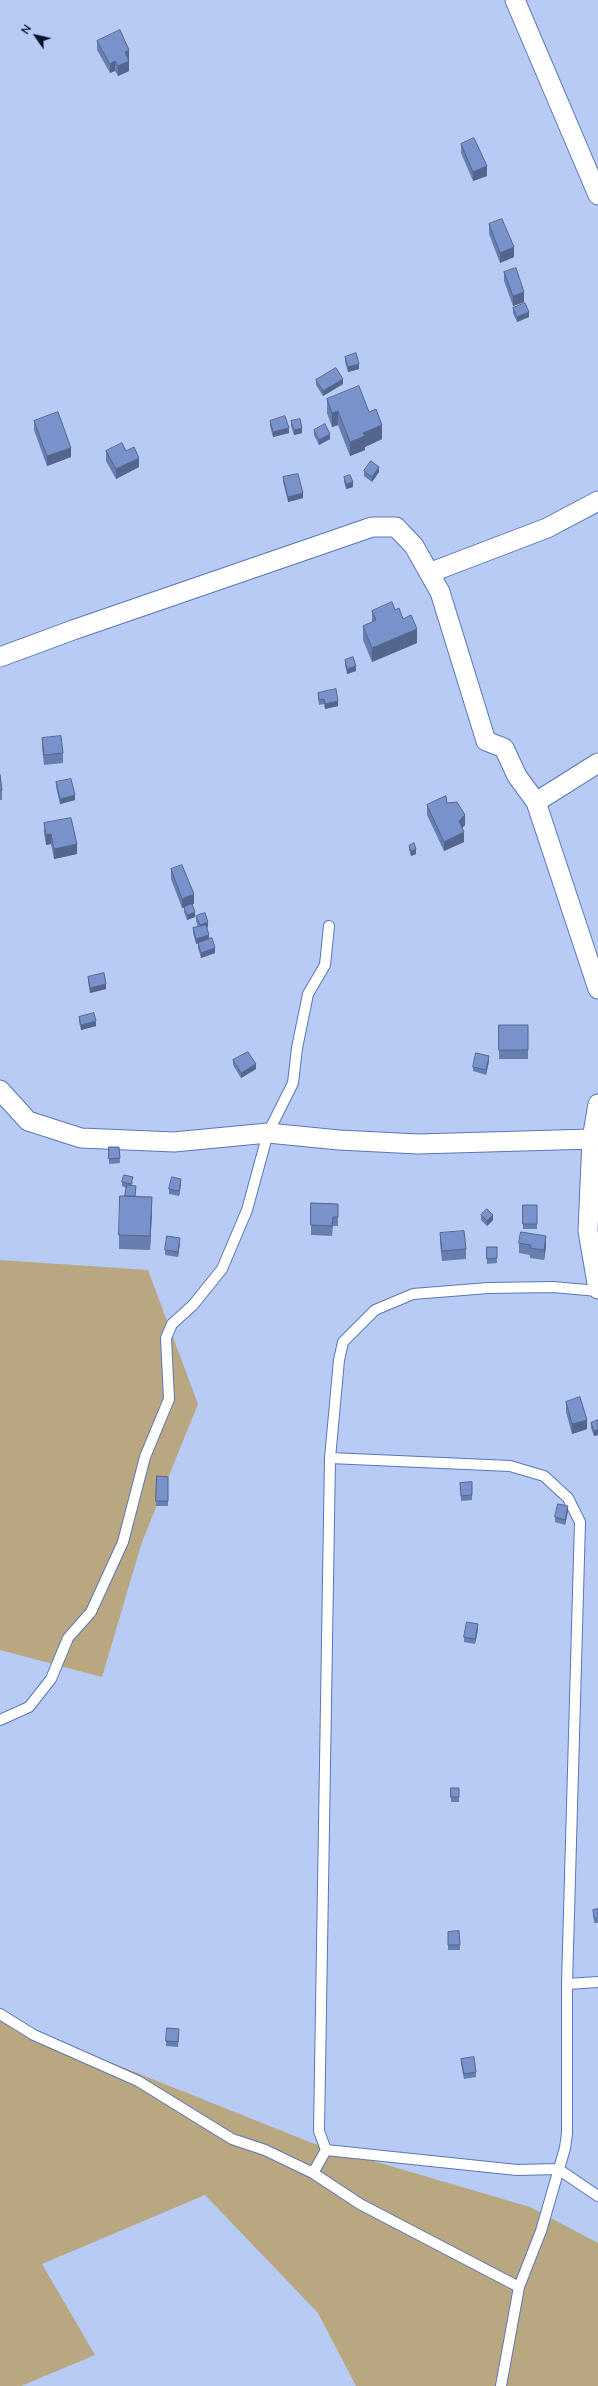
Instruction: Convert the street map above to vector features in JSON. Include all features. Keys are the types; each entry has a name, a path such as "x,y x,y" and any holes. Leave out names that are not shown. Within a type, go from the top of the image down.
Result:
{"street":[{"path":"519,1 598,194"},
{"path":"429,573 547,528 598,501"},
{"path":"0,658 73,630 372,527 396,527 414,546 440,592 486,741 504,748 517,776 536,802 598,988"},
{"path":"536,802 598,763"},
{"path":"0,1090 28,1121 81,1138 174,1142 268,1133 339,1140 418,1144 592,1139"},
{"path":"598,1104 592,1139 588,1231 598,1290"}],"lane":[{"path":"0,1720 29,1707 50,1679 68,1638 91,1612 123,1542 145,1457 169,1399 166,1338 172,1324 193,1305 222,1269 247,1210 268,1133 293,1083 297,1048 308,994 325,965 329,926"},
{"path":"326,2150 319,2131 330,1458 339,1360 343,1342 375,1310 413,1294 488,1288 553,1287 598,1290"},
{"path":"330,1458 510,1466 544,1476 568,1498 580,1522 567,1984 567,2133 565,2148 541,2231 519,2287 501,2386"},
{"path":"567,1984 598,1982"},
{"path":"0,2014 34,2035 138,2081 232,2139 266,2150 312,2174 360,2204 519,2287"},
{"path":"326,2150 517,2170 558,2169 598,2196"},
{"path":"312,2174 326,2150"}],"shaded area":[{"path":"0,1260 148,1270 198,1404 142,1542 102,1677 0,1650"},
{"path":"0,2018 312,2143 530,2207 598,2243 598,2386 356,2386 318,2313 205,2195 42,2264 95,2355 21,2386 0,2386"}],"building":[{"path":"120,30 129,50 125,52 129,61 118,66 115,61 110,64 97,41"},
{"path":"474,138 487,166 473,172 461,144"},
{"path":"502,219 514,247 500,253 489,224"},
{"path":"516,268 524,292 513,296 504,272"},
{"path":"525,303 529,312 517,317 513,308"},
{"path":"356,353 359,364 348,367 345,357"},
{"path":"336,368 343,379 323,391 316,380"},
{"path":"359,386 369,412 376,409 382,425 363,433 365,436 350,442 338,411 332,413 327,399"},
{"path":"58,412 71,448 47,456 34,421"},
{"path":"285,416 289,428 273,432 270,421"},
{"path":"300,419 302,428 294,430 291,421"},
{"path":"325,424 330,434 319,440 314,430"},
{"path":"122,443 126,451 134,447 139,458 116,469 106,451"},
{"path":"371,461 379,467 372,477 364,471"},
{"path":"298,474 303,493 288,497 283,477"},
{"path":"350,475 353,482 346,484 344,477"},
{"path":"392,602 395,610 399,608 403,619 411,615 417,629 372,648 363,626 376,620 372,611"},
{"path":"353,657 356,666 347,669 345,660"},
{"path":"336,689 338,701 325,704 324,699 319,700 318,693"},
{"path":"61,736 63,753 44,755 42,738"},
{"path":"0,775 2,790 0,790"},
{"path":"71,779 75,795 60,799 56,782"},
{"path":"446,796 447,803 457,802 465,815 459,821 464,832 444,842 427,805"},
{"path":"71,818 77,844 54,849 51,834 46,835 44,823"},
{"path":"414,843 416,849 411,851 409,846"},
{"path":"182,865 194,894 182,899 171,869"},
{"path":"192,904 195,912 187,915 184,907"},
{"path":"205,913 208,922 200,925 196,916"},
{"path":"206,925 209,935 196,939 193,928"},
{"path":"212,938 215,948 201,953 198,943"},
{"path":"104,973 106,984 90,988 88,977"},
{"path":"94,1013 96,1021 81,1025 79,1017"},
{"path":"499,1025 528,1025 528,1050 499,1050"},
{"path":"248,1052 256,1064 241,1073 233,1060"},
{"path":"476,1053 489,1056 486,1070 473,1067"},
{"path":"109,1147 119,1147 120,1158 109,1159"},
{"path":"124,1175 133,1177 131,1184 122,1182"},
{"path":"172,1177 181,1179 179,1191 169,1189"},
{"path":"127,1185 136,1186 135,1196 125,1196"},
{"path":"120,1196 152,1197 150,1236 119,1235"},
{"path":"311,1203 338,1204 338,1217 333,1217 332,1226 311,1225"},
{"path":"523,1205 537,1205 537,1224 523,1224"},
{"path":"487,1209 493,1215 487,1221 481,1215"},
{"path":"464,1231 466,1249 442,1251 440,1233"},
{"path":"521,1232 546,1236 544,1250 530,1248 531,1245 519,1243"},
{"path":"167,1236 180,1238 178,1252 165,1250"},
{"path":"487,1247 497,1247 497,1258 487,1259"},
{"path":"580,1397 587,1420 572,1424 566,1402"},
{"path":"598,1420 598,1430 594,1431 591,1423"},
{"path":"157,1476 168,1477 168,1501 156,1501"},
{"path":"472,1482 472,1495 461,1496 460,1483"},
{"path":"558,1504 568,1506 565,1520 555,1517"},
{"path":"467,1622 478,1624 475,1639 464,1637"},
{"path":"451,1788 459,1788 459,1797 451,1797"},
{"path":"598,1909 598,1918 594,1918 593,1910"},
{"path":"459,1931 460,1945 448,1945 448,1932"},
{"path":"167,2028 179,2029 178,2042 166,2041"},
{"path":"474,2057 476,2072 464,2074 461,2059"}]}
